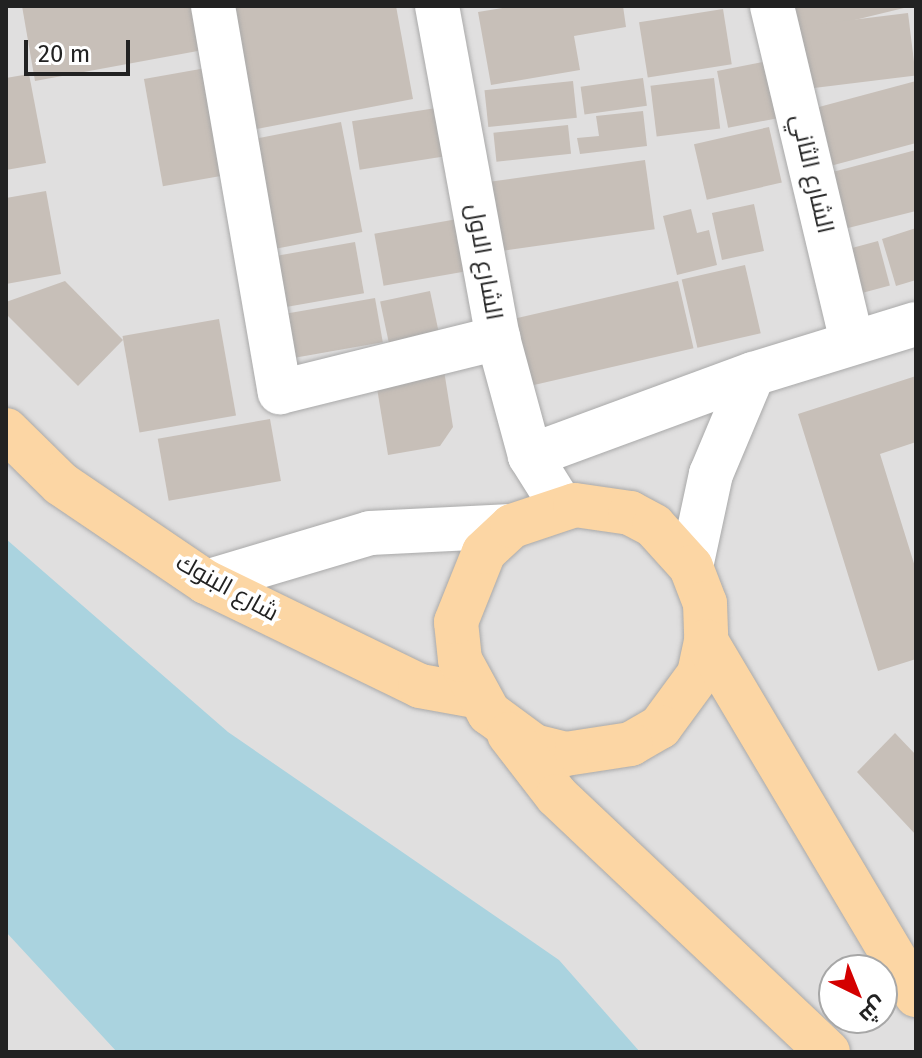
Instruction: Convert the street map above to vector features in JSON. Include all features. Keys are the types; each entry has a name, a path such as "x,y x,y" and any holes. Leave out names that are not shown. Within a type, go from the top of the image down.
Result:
{"main road":[{"name":"شارع البنوك","path":"6,430 61,484 206,582 420,686 475,696"},
{"path":"505,729 566,754 631,744 683,703 706,641 705,603 691,567 654,526 630,513 562,507 512,526 484,552 456,622 460,660 475,696 557,796 828,1052"},
{"path":"706,641 916,995"}],"street":[{"path":"213,6 280,392 498,338"},
{"name":"الشارع الاول","path":"437,6 498,338 530,456 562,507"},
{"name":"الشارع الثاني","path":"772,6 852,343"},
{"path":"530,456 753,374 916,324"},
{"path":"691,567 711,474 753,374"},
{"path":"206,582 370,533 512,526"}],"shaded area":[{"path":"6,6 916,6 916,1052 6,1052"}],"water":[{"path":"6,539 228,732 559,960 640,1052 117,1052 6,932"}],"building":[{"path":"22,6 206,6 214,48 35,81"},
{"path":"224,6 396,6 413,99 246,131"},
{"path":"515,6 623,6 626,27 574,36 580,70 491,85 478,12"},
{"path":"782,6 908,6 908,7 789,36"},
{"path":"723,9 732,64 648,78 639,22"},
{"path":"908,13 916,76 790,91 782,28"},
{"path":"773,60 784,117 728,128 717,71"},
{"path":"206,68 225,175 163,186 144,79"},
{"path":"29,74 46,163 6,170 6,78"},
{"path":"643,78 647,106 585,114 581,87"},
{"path":"714,78 720,129 657,136 650,86"},
{"path":"573,81 577,118 488,127 484,90"},
{"path":"916,81 916,143 819,169 804,111"},
{"path":"436,108 444,156 360,170 352,121"},
{"path":"643,111 647,146 580,154 577,138 599,136 596,116"},
{"path":"341,122 362,232 264,251 243,141"},
{"path":"568,125 571,154 496,162 493,133"},
{"path":"769,127 782,183 707,200 694,144"},
{"path":"916,150 916,211 824,234 810,178"},
{"path":"645,160 655,229 499,251 490,182"},
{"path":"46,191 61,274 6,284 6,198"},
{"path":"754,204 764,251 722,260 712,213"},
{"path":"691,209 697,233 709,230 717,265 677,275 663,216"},
{"path":"463,218 472,270 384,286 374,234"},
{"path":"916,228 916,280 896,286 882,239"},
{"path":"878,241 890,285 840,299 828,254"},
{"path":"355,242 364,293 283,307 274,256"},
{"path":"745,265 761,333 697,348 682,280"},
{"path":"65,281 123,340 78,386 6,314 6,302"},
{"path":"678,281 694,348 532,386 516,318"},
{"path":"430,291 441,345 392,355 380,302"},
{"path":"375,298 383,342 286,359 278,315"},
{"path":"219,319 236,416 140,433 122,336"},
{"path":"443,364 453,427 440,446 388,455 375,376"},
{"path":"916,376 916,442 880,454 916,570 916,659 878,671 798,414"},
{"path":"270,419 281,481 169,501 158,439"},
{"path":"895,733 916,755 916,835 857,772"}]}
